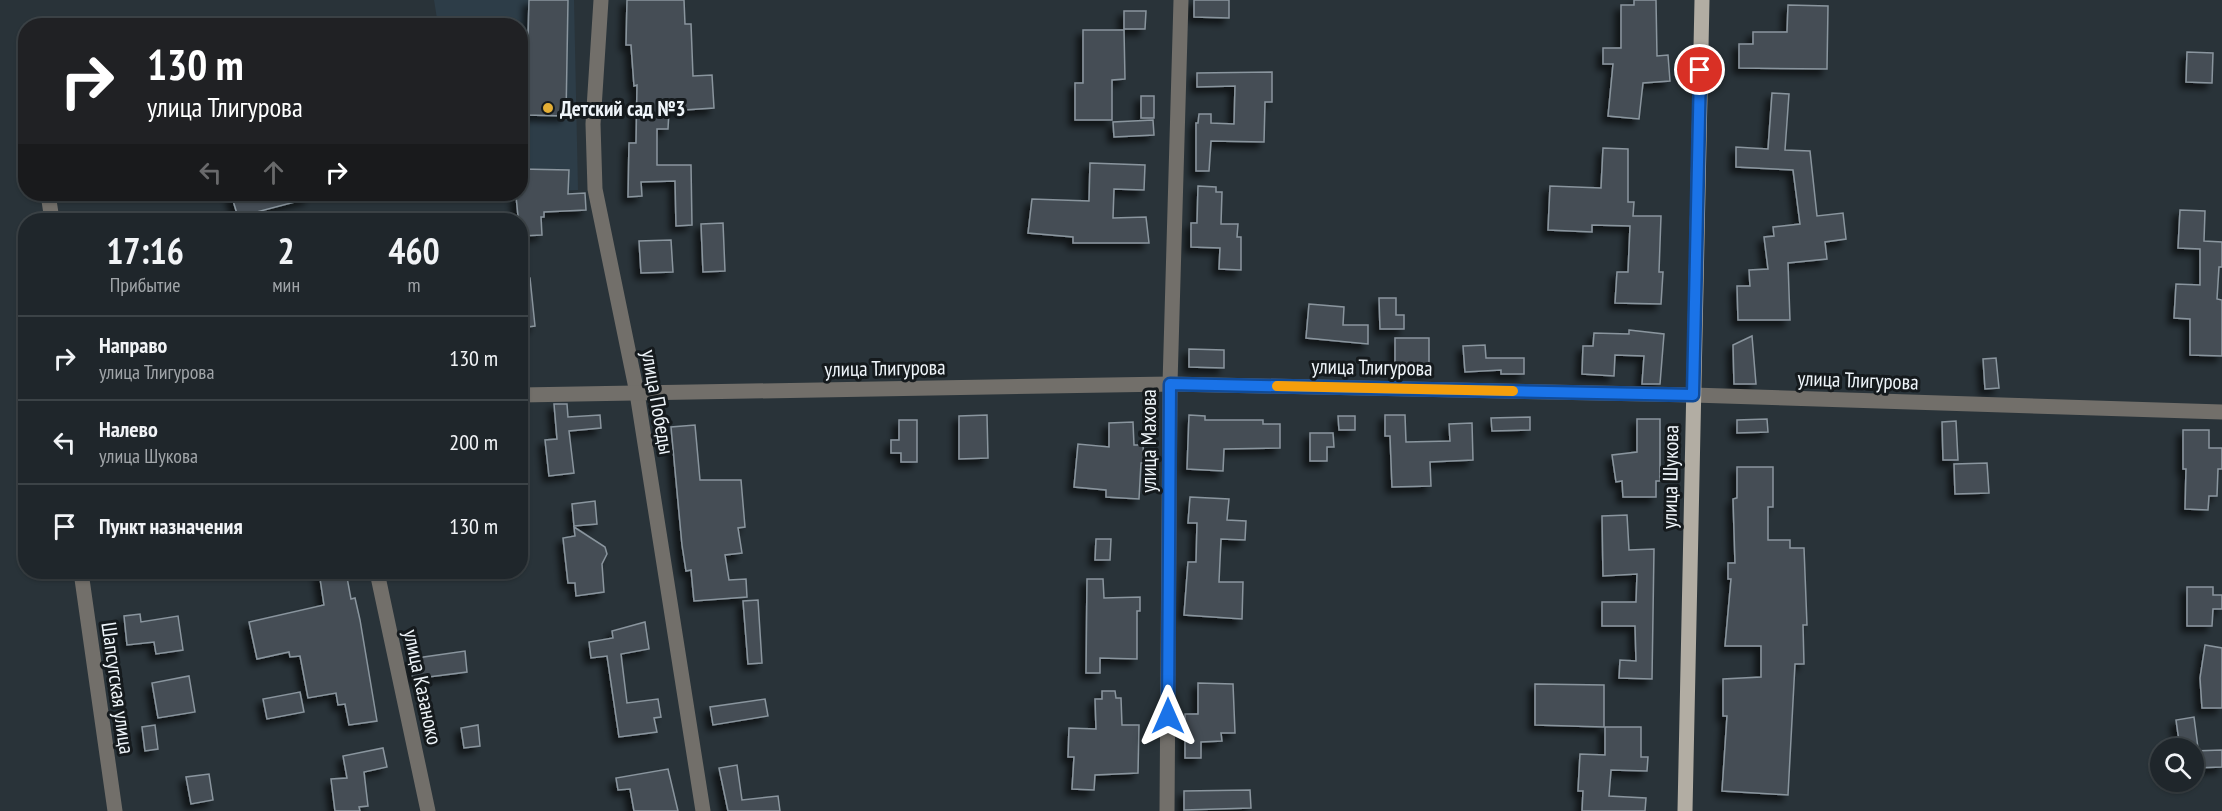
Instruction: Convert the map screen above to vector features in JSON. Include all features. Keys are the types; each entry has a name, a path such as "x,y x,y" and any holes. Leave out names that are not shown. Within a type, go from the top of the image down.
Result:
{"main road":[{"name":"улица Шукова","path":"1685,811 1702,0"}],"street":[{"name":"улица Победы","path":"601,0 593,124 595,189 637,393 703,811"},
{"name":"улица Махова","path":"1167,811 1170,384 1181,0"},
{"name":"улица Тлигурова","path":"528,395 1170,384 1693,395 2222,412"},
{"name":"Шапсугская улица","path":"82,579 115,811"},
{"name":"улица Казаноко","path":"378,579 428,811"}],"shaded area":[{"name":"Детский сад №3","path":"434,0 574,0 578,190 528,192 528,18 437,18"}],"building":[{"path":"529,0 568,0 566,116 528,115"},
{"path":"627,0 684,0 685,24 691,24 693,76 712,75 714,108 669,111 668,129 657,129 657,165 691,165 692,225 676,226 675,181 641,182 642,196 628,197 629,143 636,143 637,85 634,86 631,45 626,45"},
{"path":"1194,0 1229,0 1229,18 1194,17"},
{"path":"1634,0 1656,0 1657,56 1668,55 1670,81 1643,83 1639,119 1608,116 1613,64 1603,64 1603,48 1621,48 1621,5 1634,5"},
{"path":"1788,5 1828,6 1827,69 1739,68 1739,44 1753,44 1753,32 1787,32"},
{"path":"1124,11 1146,11 1145,29 1124,29"},
{"path":"1083,30 1124,30 1125,79 1112,80 1112,120 1075,120 1075,83 1083,83"},
{"path":"2187,52 2213,53 2212,83 2186,82"},
{"path":"1272,72 1272,102 1265,102 1264,142 1211,141 1209,171 1196,171 1196,123 1198,123 1199,114 1211,114 1211,123 1234,124 1235,86 1197,87 1197,73"},
{"path":"1772,93 1789,94 1785,150 1810,151 1817,216 1843,213 1846,239 1825,242 1827,259 1788,263 1790,320 1738,320 1737,286 1750,286 1749,270 1768,269 1764,237 1774,236 1773,227 1800,224 1793,170 1736,167 1736,147 1768,149"},
{"path":"1141,96 1154,96 1154,118 1141,118"},
{"path":"1153,120 1154,135 1114,137 1113,122"},
{"path":"1603,148 1628,149 1628,202 1634,202 1633,216 1661,216 1659,272 1663,272 1661,304 1615,303 1617,272 1628,272 1630,226 1592,225 1592,232 1548,230 1550,186 1601,188"},
{"path":"1090,163 1145,165 1144,190 1114,189 1113,218 1146,217 1149,243 1073,243 1073,237 1028,233 1032,199 1089,201"},
{"path":"528,169 569,170 568,194 585,193 586,210 544,212 544,217 541,217 542,235 528,236 528,213 518,213 516,201 528,201"},
{"path":"1198,186 1216,187 1216,192 1222,192 1221,224 1238,224 1237,237 1241,237 1241,270 1219,269 1220,248 1191,247 1191,223 1197,223"},
{"path":"233,201 299,201 253,213 237,213"},
{"path":"2180,210 2205,211 2204,241 2222,242 2222,267 2219,267 2217,299 2222,300 2222,356 2190,355 2190,319 2174,318 2176,284 2200,285 2200,249 2178,248"},
{"path":"723,223 725,271 703,272 701,224"},
{"path":"671,240 673,272 641,273 639,241"},
{"path":"528,278 530,278 535,326 528,327"},
{"path":"1379,298 1396,298 1396,315 1404,315 1404,329 1380,329"},
{"path":"1309,304 1344,307 1343,325 1368,325 1368,344 1306,338"},
{"path":"1629,330 1664,334 1660,384 1642,384 1644,356 1615,355 1614,376 1582,374 1583,346 1593,346 1594,333 1629,334"},
{"path":"1752,336 1756,384 1734,384 1733,345"},
{"path":"1395,338 1429,338 1429,371 1395,371"},
{"path":"1485,345 1486,358 1524,358 1524,374 1501,374 1501,370 1465,372 1463,346"},
{"path":"1189,349 1224,350 1224,368 1189,367"},
{"path":"1996,358 1999,388 1985,389 1983,359"},
{"path":"554,404 567,404 568,417 600,415 601,428 569,431 574,473 549,476 545,440 557,439"},
{"path":"987,415 988,458 959,459 959,416"},
{"path":"1189,415 1205,416 1205,420 1263,420 1263,424 1280,424 1280,448 1224,449 1223,471 1187,469"},
{"path":"1385,415 1405,415 1406,442 1450,441 1449,424 1472,423 1473,460 1430,462 1431,486 1392,487 1390,436 1385,436"},
{"path":"1338,416 1355,416 1355,430 1339,430"},
{"path":"1530,417 1530,430 1492,431 1491,418"},
{"path":"1637,419 1660,419 1660,481 1656,481 1656,497 1623,497 1622,481 1616,482 1612,455 1637,452"},
{"path":"1767,419 1768,432 1737,433 1737,420"},
{"path":"899,420 917,420 917,462 901,462 901,453 891,453 891,440 899,440"},
{"path":"1956,421 1958,460 1943,460 1942,422"},
{"path":"1133,422 1134,445 1143,445 1144,463 1141,463 1139,499 1106,497 1106,490 1074,487 1078,444 1109,447 1109,423"},
{"path":"695,425 700,480 741,480 745,527 738,528 742,553 725,555 729,580 746,579 747,597 694,601 691,570 686,571 682,545 671,427"},
{"path":"2183,430 2209,430 2209,448 2222,448 2222,469 2218,469 2217,496 2209,496 2208,510 2185,509 2186,469 2183,469"},
{"path":"1310,433 1333,433 1334,447 1327,447 1327,461 1310,461"},
{"path":"1987,463 1989,493 1955,494 1954,464"},
{"path":"1737,467 1773,467 1773,507 1768,507 1768,540 1790,540 1790,548 1804,548 1807,625 1803,625 1804,664 1795,664 1788,795 1722,791 1727,716 1723,716 1723,679 1761,677 1761,646 1725,646 1731,579 1728,579 1728,563 1735,563 1733,499 1737,498"},
{"path":"1190,497 1229,499 1227,520 1246,521 1245,540 1221,539 1219,582 1243,582 1242,619 1184,615 1188,562 1196,562 1197,523 1188,523"},
{"path":"595,501 597,524 574,526 572,504"},
{"path":"1627,515 1629,550 1654,549 1652,679 1619,678 1620,660 1636,661 1635,626 1602,626 1602,602 1636,602 1637,574 1603,576 1602,516"},
{"path":"574,527 605,547 607,554 602,564 604,592 576,596 575,583 568,583 563,538 575,536"},
{"path":"1096,539 1111,539 1110,560 1095,560"},
{"path":"320,579 347,579 351,599 355,598 360,620 377,721 349,725 345,704 338,705 336,693 308,698 300,656 290,657 289,652 257,659 249,622 324,605"},
{"path":"1087,579 1103,579 1104,598 1140,597 1140,611 1137,611 1137,659 1100,658 1100,673 1086,673"},
{"path":"2187,587 2213,587 2213,595 2222,595 2222,609 2213,609 2212,626 2187,626"},
{"path":"758,600 762,663 748,664 743,601"},
{"path":"140,614 141,622 178,616 183,650 156,654 154,642 127,645 124,616"},
{"path":"645,622 649,649 621,654 627,703 658,699 661,717 654,718 657,732 619,737 607,656 591,658 589,642 613,638 612,631"},
{"path":"2205,645 2222,648 2222,708 2202,708 2200,678"},
{"path":"465,651 467,672 413,679 410,659"},
{"path":"189,676 195,712 158,718 152,683"},
{"path":"1198,683 1233,684 1235,733 1221,733 1222,741 1201,742 1201,758 1185,758 1185,714 1198,714"},
{"path":"1535,684 1604,685 1604,727 1535,725"},
{"path":"1102,691 1115,691 1116,698 1121,698 1122,725 1139,725 1138,773 1095,775 1094,790 1072,789 1074,757 1068,757 1069,728 1096,729 1095,699 1102,699"},
{"path":"300,692 304,712 267,719 263,699"},
{"path":"765,699 768,716 713,725 710,707"},
{"path":"2194,717 2197,738 2179,738 2176,720"},
{"path":"155,725 158,749 145,751 142,727"},
{"path":"478,725 480,746 464,748 461,728"},
{"path":"1605,727 1641,727 1641,757 1648,757 1647,771 1611,770 1609,796 1646,798 1645,811 1582,811 1583,791 1578,791 1580,754 1605,755"},
{"path":"383,748 387,767 364,772 368,806 359,807 360,811 335,811 331,779 347,778 343,756"},
{"path":"2222,750 2222,767 2204,768 2204,751"},
{"path":"737,765 742,800 778,796 780,811 728,811 719,768"},
{"path":"668,769 678,811 634,811 630,789 618,790 616,778"},
{"path":"209,774 213,800 191,804 186,777"},
{"path":"1250,790 1251,808 1184,810 1184,791"}],"slow traffic":[{"path":"1277,386 1513,391"}],"place":[{"name":"Детский сад №3","path":"548,108"}],"route":[{"path":"1168,716 1170,384 1693,395 1700,70"}]}
